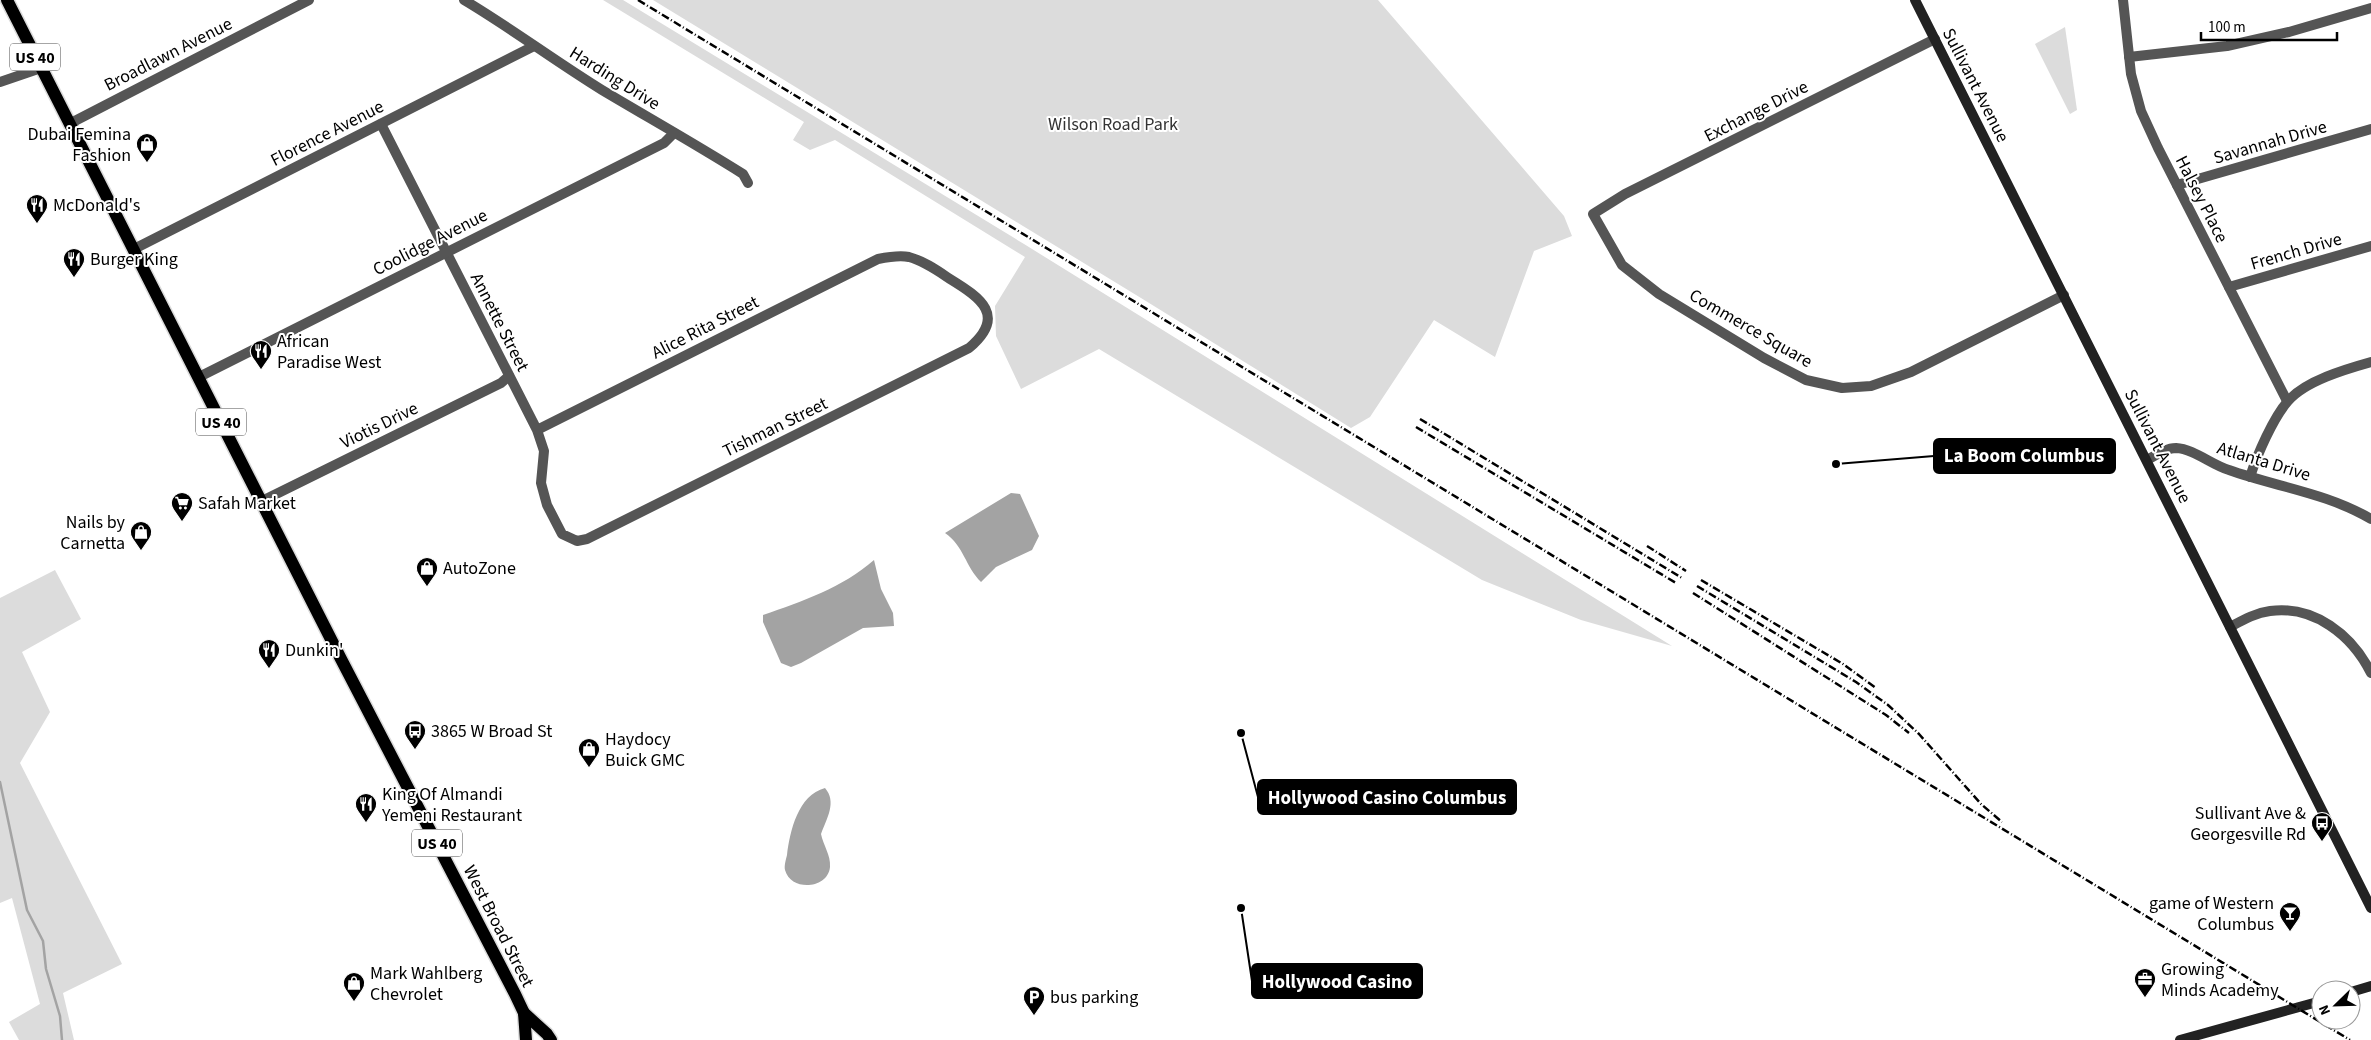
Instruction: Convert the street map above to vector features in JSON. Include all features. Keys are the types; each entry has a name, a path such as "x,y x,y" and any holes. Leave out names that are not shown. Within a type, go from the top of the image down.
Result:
{"main road":[{"name":"West Broad Street","path":"7,0 524,1013 547,1034 550,1040"},
{"name":"Sullivant Avenue","path":"1915,0 2371,908"},
{"path":"2180,1040 2311,1004"},
{"name":"West Broad Street","path":"524,1013 526,1040"}],"street":[{"name":"Broadlawn Avenue","path":"69,124 309,0"},
{"name":"Harding Drive","path":"464,0 505,25 534,46 743,174 748,183"},
{"name":"Halsey Place","path":"2123,0 2131,74 2141,111 2287,401"},
{"path":"2129,57 2227,46 2288,32 2371,8"},
{"name":"Exchange Drive","path":"1592,214 1625,194 1935,39"},
{"name":"Florence Avenue","path":"134,250 534,46"},
{"path":"0,82 41,68"},
{"name":"Annette Street","path":"381,124 537,430 544,451 542,490 559,529 568,538"},
{"name":"Savannah Drive","path":"2177,185 2371,129"},
{"name":"Coolidge Avenue","path":"199,377 664,143 674,133"},
{"name":"Commerce Square","path":"1592,214 1622,265 1660,294 1764,358 1806,380 1842,388 1871,386 1911,372 2064,295"},
{"name":"French Drive","path":"2229,287 2371,246"},
{"name":"Alice Rita Street","path":"537,430 878,259 889,257 910,258 927,264 982,301 987,310 988,326"},
{"name":"Tishman Street","path":"568,538 577,541 587,539 969,348 980,339 988,326"},
{"path":"2250,476 2257,452 2287,401 2300,391 2330,376 2371,362"},
{"name":"Viotis Drive","path":"262,501 502,383 509,376"},
{"name":"Atlanta Drive","path":"2147,460 2169,449 2176,448 2228,470 2316,494 2350,507 2371,518"},
{"path":"2230,627 2252,616 2268,611 2285,610 2301,613 2330,624 2350,641 2371,673"}],"green space":[{"path":"603,0 623,0 1024,244 1672,646 1581,620 1482,580 1099,349 1021,389 996,336 995,306 1025,257 835,140 810,150 793,140 804,122"},
{"name":"Wilson Road Park","path":"653,0 1378,0 1564,216 1572,236 1534,251 1495,357 1434,320 1370,417 1351,428"},
{"path":"2065,27 2077,110 2070,114 2035,44"},
{"path":"55,570 81,619 22,652 50,712 20,763 122,964 63,993 74,1040 19,1040 9,1022 40,1004 12,898 0,903 0,598"}],"shaded area":[{"path":"1011,493 1020,494 1039,536 1032,550 996,567 981,582 971,569 961,550 945,533"},
{"path":"874,560 881,589 893,613 894,626 863,628 801,663 791,667 781,663 763,622 763,615 821,593 862,570"},
{"path":"825,788 829,793 831,804 821,834 830,867 828,874 823,880 809,885 801,885 794,882 785,870 790,835 802,806 808,798"}],"waterway":[{"path":"0,782 27,910 43,941 46,969 60,1016 62,1040"}],"railway":[{"path":"638,0 2350,1040"},
{"path":"1420,419 1682,578"},
{"path":"1416,427 1676,583"},
{"path":"1647,546 1686,571"},
{"path":"1701,580 1843,664 1876,688"},
{"path":"1697,586 1856,682 1888,705 1919,734 1981,804 2002,822"},
{"path":"1693,593 1886,715 1909,733"}],"place":[{"name":"Dubai Femina Fashion","path":"147,163"},
{"name":"McDonald's","path":"37,224"},
{"name":"Burger King","path":"74,278"},
{"name":"African Paradise West","path":"261,370"},
{"name":"La Boom Columbus","path":"1836,464"},
{"name":"Safah Market","path":"182,522"},
{"name":"Nails by Carnetta","path":"141,551"},
{"name":"AutoZone","path":"427,587"},
{"name":"Dunkin'","path":"269,669"},
{"name":"Hollywood Casino Columbus","path":"1241,733"},
{"name":"3865 W Broad St","path":"415,750"},
{"name":"Haydocy Buick GMC","path":"589,768"},
{"name":"King Of Almandi Yemeni Restaurant","path":"366,823"},
{"name":"Sullivant Ave & Georgesville Rd","path":"2322,842"},
{"name":"Hollywood Casino","path":"1241,908"},
{"name":"game of Western Columbus","path":"2290,932"},
{"name":"Growing Minds Academy","path":"2145,998"},
{"name":"Mark Wahlberg Chevrolet","path":"354,1002"},
{"name":"bus parking","path":"1034,1016"}]}
